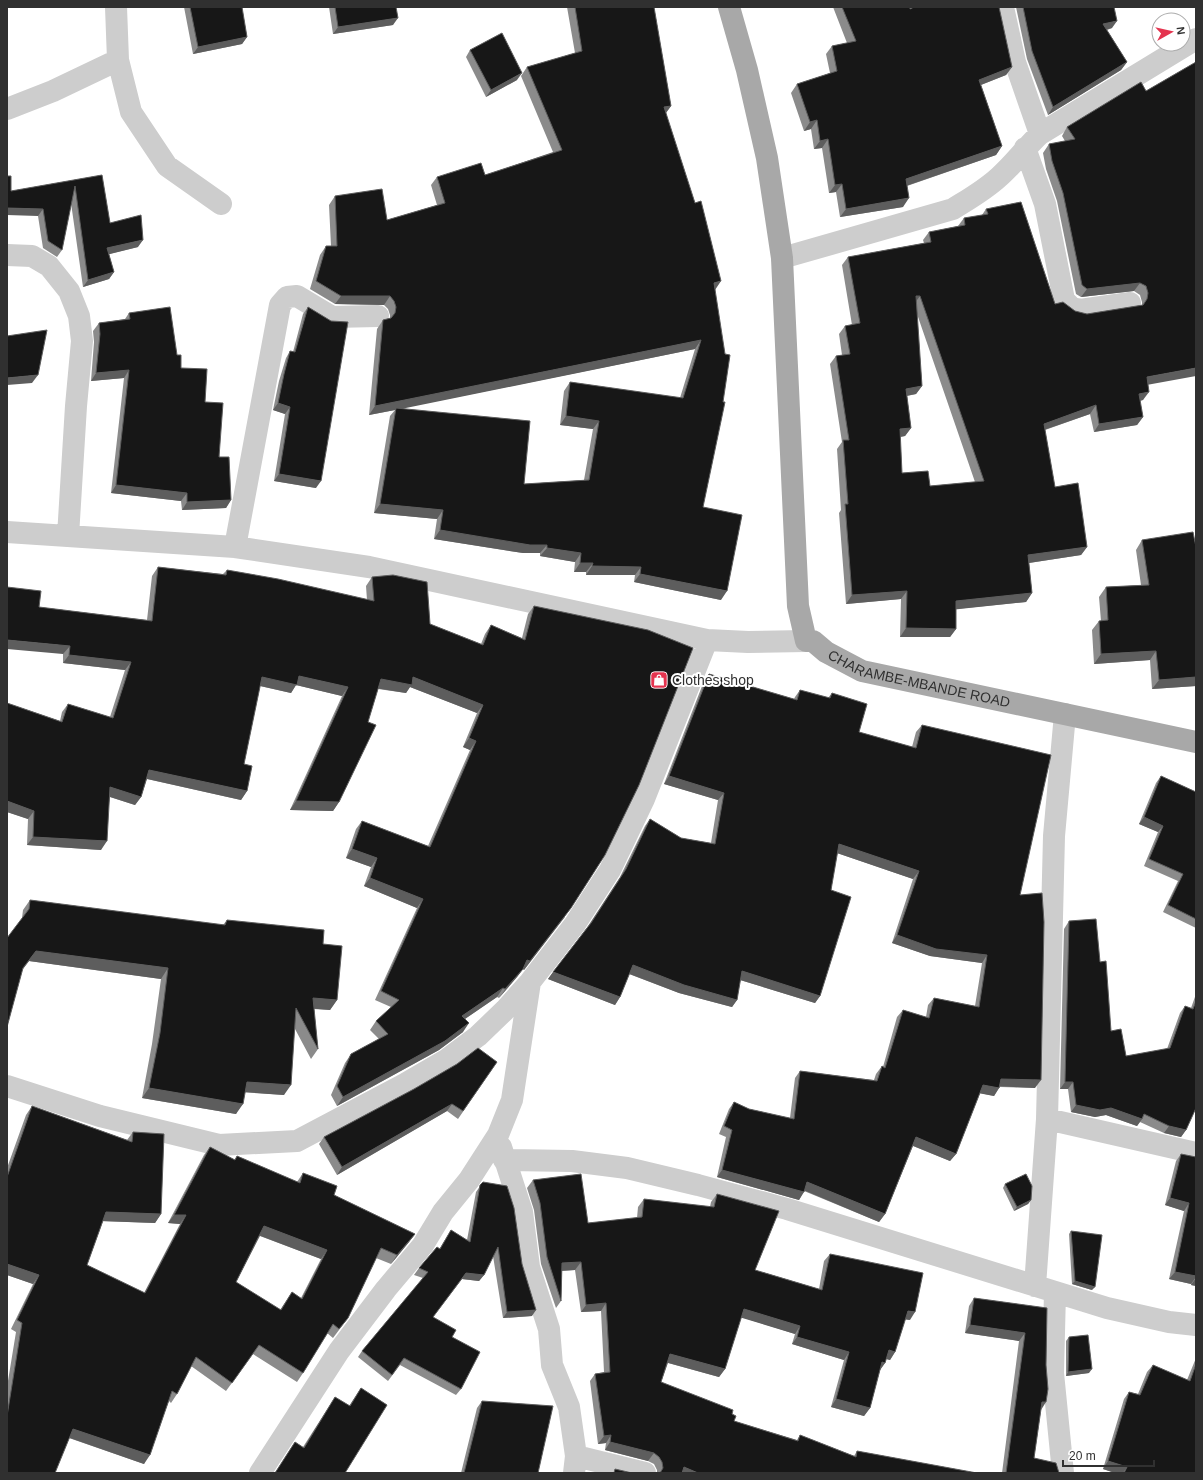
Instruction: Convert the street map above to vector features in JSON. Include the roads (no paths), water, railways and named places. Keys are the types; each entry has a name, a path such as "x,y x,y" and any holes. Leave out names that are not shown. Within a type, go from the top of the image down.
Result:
{"main road":[{"path":"729,7 747,70 767,158 782,258 791,480 798,606 806,641"},
{"name":"CHARAMBE-MBANDE ROAD","path":"806,641 814,641 826,652 862,671 1196,742"}],"street":[{"path":"116,7 118,60 131,112 167,166 221,204"},
{"path":"1003,7 1033,141 1064,300 1072,308 1080,310 1130,302"},
{"path":"782,258 953,209 978,194 1000,176 1033,141 1196,39"},
{"path":"7,109 54,91 118,60"},
{"path":"7,255 32,256 49,266 69,291 79,316 82,341 76,406 68,536"},
{"path":"235,547 280,305 287,297 297,296 332,317 378,316"},
{"path":"7,532 235,547 369,567 706,640 748,642 806,641"},
{"path":"7,1086 100,1116 219,1145 297,1141 403,1085 446,1060 483,1031 505,1010 530,982 575,924 610,870 644,799 706,640"},
{"path":"1063,1473 1045,1289 1049,971 1054,836 1065,714"},
{"path":"260,1473 340,1351 386,1288 423,1245 444,1212 469,1180 498,1135 512,1100 530,982"},
{"path":"1047,1119 1196,1153"},
{"path":"498,1135 504,1160 522,1212 529,1267 549,1329 552,1365 569,1406 575,1465 645,1473"},
{"path":"504,1160 572,1161 627,1168 787,1209 1107,1308 1169,1322 1196,1325"}],"place":[{"name":"Clothes shop","path":"659,680"}]}
